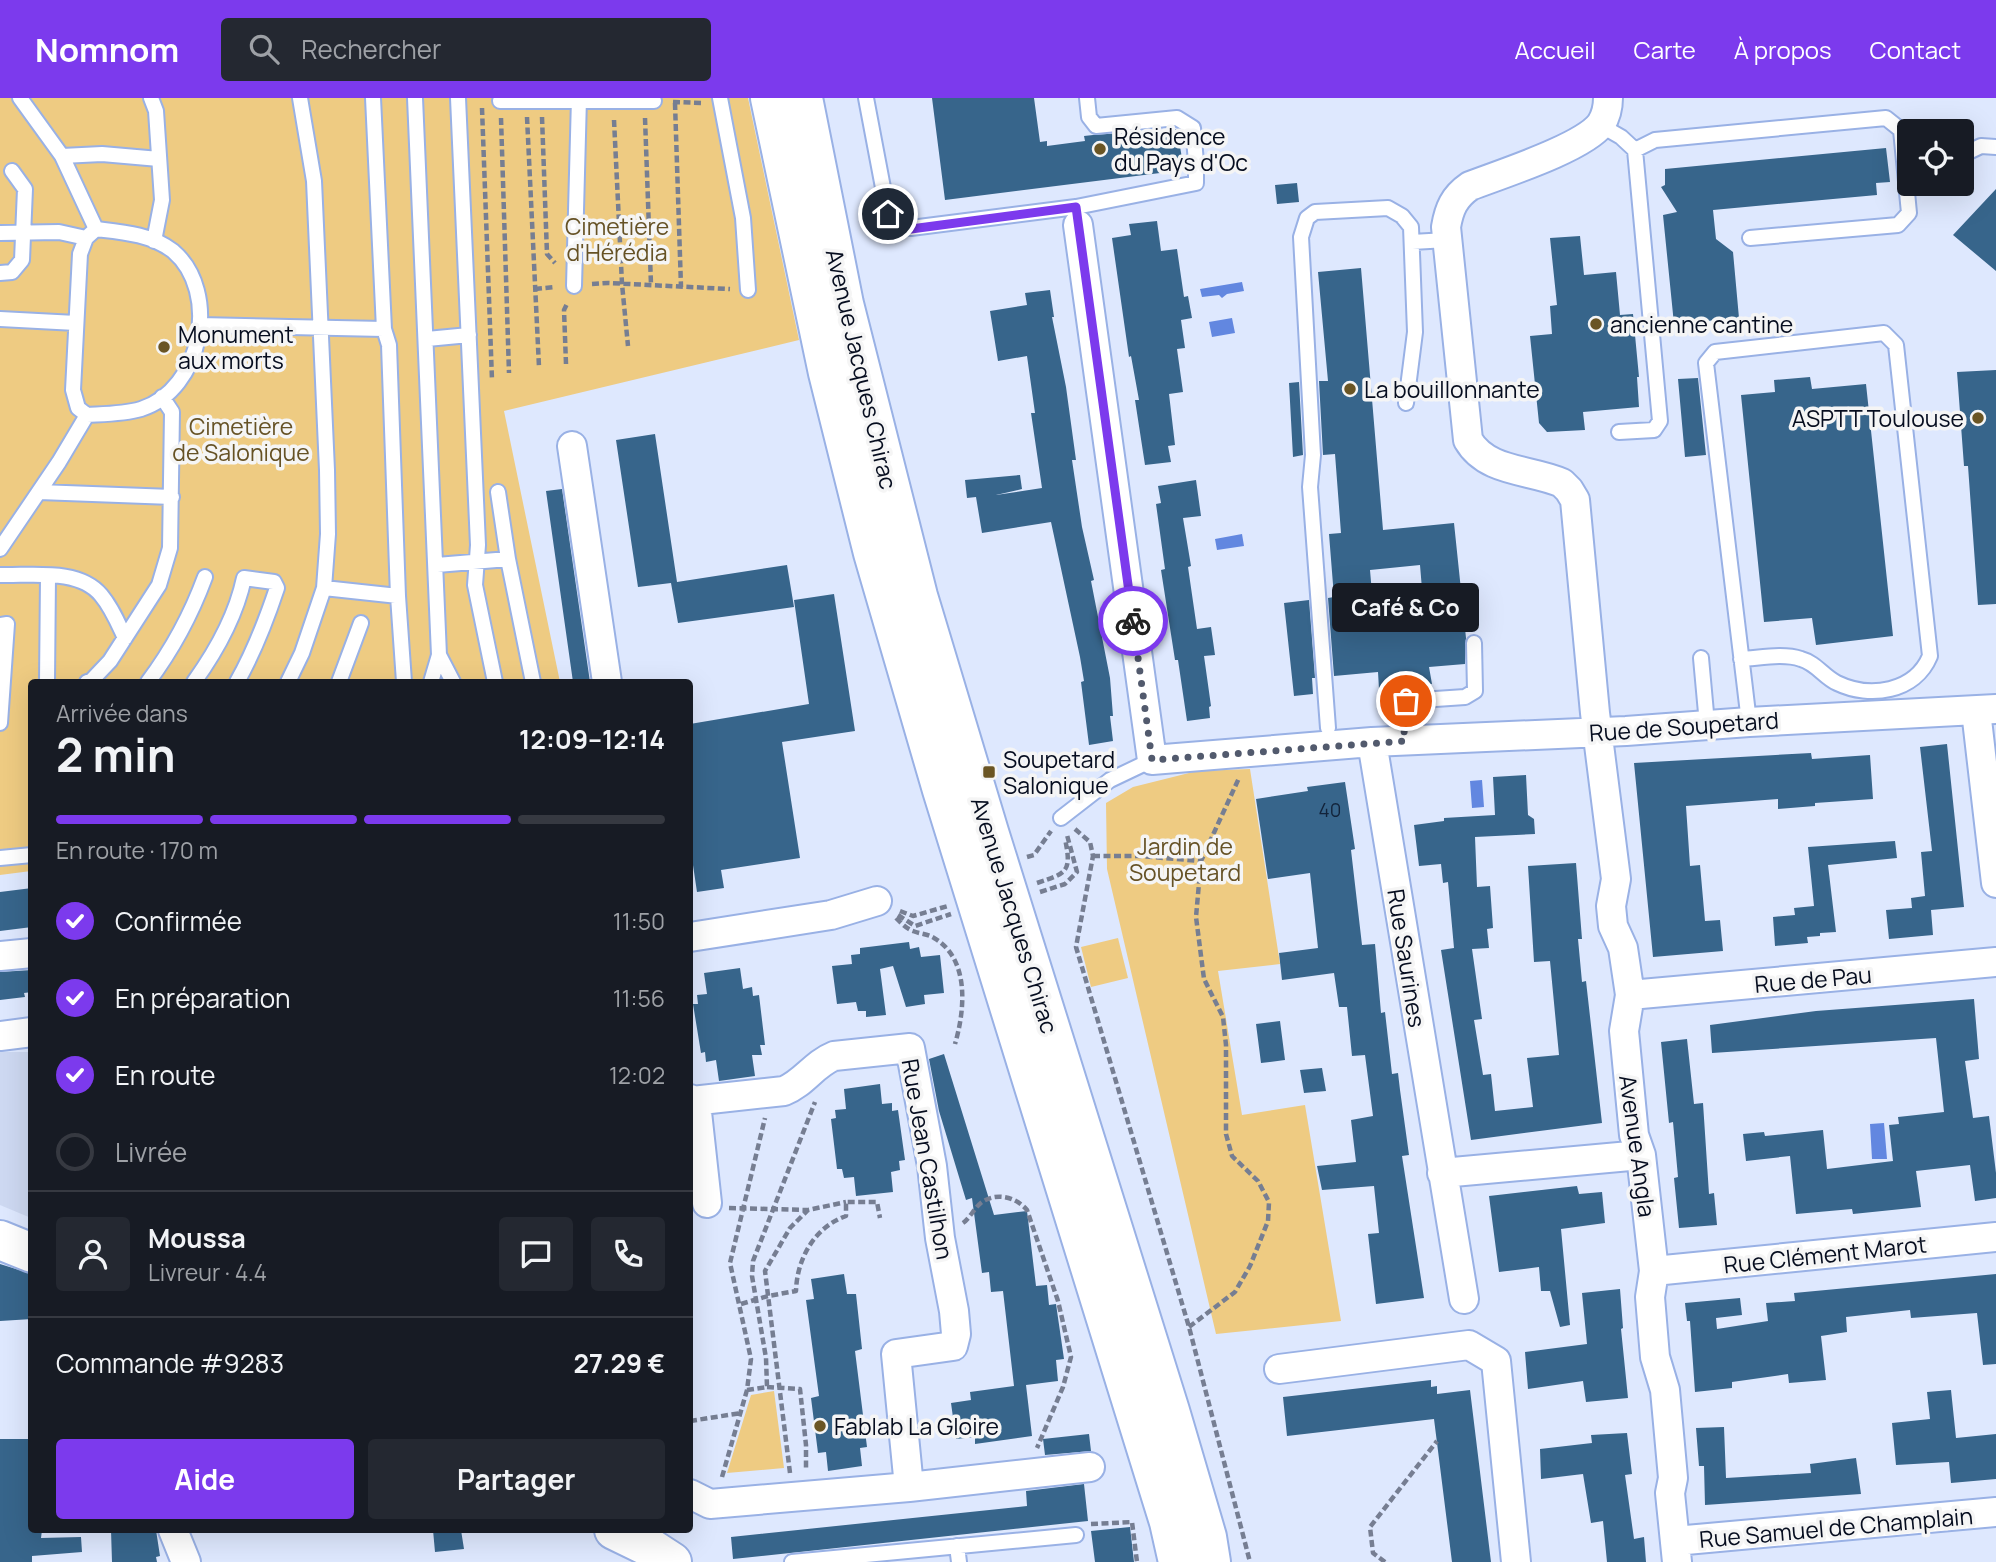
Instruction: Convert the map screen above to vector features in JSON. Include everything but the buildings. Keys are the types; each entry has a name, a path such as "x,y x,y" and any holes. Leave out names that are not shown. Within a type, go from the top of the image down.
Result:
{"main road":[{"name":"Avenue Jacques Chirac","path":"770,98 828,373 873,553 942,790 1169,1522 1178,1562"},
{"name":"Avenue Jacques Chirac","path":"803,98 844,304 918,596 1162,1384 1208,1537 1212,1562"},
{"path":"0,1240 28,1251"},
{"path":"620,1533 672,1562"}],"street":[{"path":"1600,125 1605,116 1608,98"},
{"name":"Avenue Angla","path":"1600,125 1583,141 1462,191 1450,206 1446,227 1468,440 1483,457 1494,463 1562,484 1575,500 1616,879 1611,906 1613,926 1623,948 1629,995 1624,1031 1634,1135 1641,1155 1654,1271 1650,1297 1655,1357 1665,1390 1674,1478 1671,1493 1676,1552"},
{"path":"1077,216 1152,760"},
{"path":"572,446 607,679"},
{"path":"1986,710 1996,883"},
{"name":"Rue de Soupetard","path":"1152,760 1372,742 1986,710"},
{"name":"Rue Saurines","path":"1372,742 1464,1299"},
{"path":"693,937 831,915 877,901"},
{"path":"0,956 28,953"},
{"name":"Rue de Pau","path":"1629,995 1996,962"},
{"path":"0,1036 28,1032"},
{"name":"Rue Jean Castilhon","path":"693,1100 766,1093 795,1087 823,1060 834,1056 910,1048 932,1166 940,1238 951,1291 956,1334 953,1346 896,1354 909,1487"},
{"path":"693,1104 697,1112 707,1203"},
{"path":"1442,1173 1641,1155"},
{"name":"Rue Clément Marot","path":"1654,1271 1996,1237"},
{"path":"1279,1369 1469,1345 1496,1361 1516,1562"},
{"path":"700,1499 801,1496 1090,1467"},
{"name":"Rue Samuel de Champlain","path":"1676,1552 1996,1512"},
{"path":"174,1533 186,1562"}],"lane":[{"path":"0,233 23,235 59,232 91,234 130,233 173,251 188,270 199,293 200,325 191,360 180,380 162,397 142,408 88,415 78,408 73,390 80,254 91,234 62,156 20,98"},
{"path":"151,98 156,111 162,200 154,241"},
{"path":"289,679 302,653 324,588 328,534 322,328 314,181 300,98"},
{"path":"373,98 384,329 389,345 398,596 404,679"},
{"path":"415,98 437,565 439,655 431,679"},
{"path":"458,98 478,545 475,585 494,679"},
{"path":"720,98 743,219 748,290"},
{"path":"866,98 888,214 911,229 1077,216 1196,183 1193,128 1177,118 1096,126 1089,117 1087,98"},
{"path":"574,286 579,99"},
{"path":"500,101 649,101"},
{"path":"1636,150 1656,140 1886,118 1902,130 1909,213 1898,225 1751,238"},
{"path":"1600,125 1621,137 1636,150 1660,422 1654,430 1619,432"},
{"path":"1974,149 1981,146 1996,147"},
{"path":"62,156 102,155 159,159"},
{"path":"0,273 12,272 22,260 25,189 12,171"},
{"path":"1328,728 1310,486 1313,454 1301,237 1307,218 1315,212 1388,208 1402,216 1411,227 1415,332 1406,403"},
{"path":"1412,242 1447,240"},
{"path":"0,319 76,323"},
{"path":"200,325 384,329"},
{"path":"1741,659 1793,657 1806,660 1821,669 1834,682 1863,691 1899,687 1921,673 1927,663 1930,656 1896,345 1884,333 1715,352 1706,363 1741,659 1749,722"},
{"path":"427,338 469,335"},
{"path":"93,679 110,661 159,584 170,548 172,412 162,397"},
{"path":"0,549 88,415"},
{"path":"39,492 172,497"},
{"path":"498,492 508,559 532,679"},
{"path":"437,565 508,559"},
{"path":"0,575 67,577 85,582 99,593 112,611 125,638"},
{"path":"47,679 48,577"},
{"path":"150,679 170,653 198,598 205,577"},
{"path":"196,679 212,658 229,624 244,578 274,582 277,588 270,610 251,657 239,679"},
{"path":"324,588 398,596"},
{"path":"340,679 361,623"},
{"path":"0,625 7,624 0,723"},
{"path":"1405,741 1402,709 1406,701 1465,697 1475,691 1474,643"},
{"path":"439,655 451,679"},
{"path":"1700,658 1707,724"},
{"path":"1060,818 1110,780 1152,760"},
{"path":"0,858 28,855"},
{"path":"792,1562 1076,1535"},
{"path":"957,1546 959,1562"}],"path":[{"path":"651,285 649,101 697,104 720,98"},
{"path":"492,380 481,102 500,101 509,373"},
{"path":"534,101 547,254 574,286 564,310 566,364"},
{"path":"534,101 539,368"},
{"path":"614,101 622,284 628,346"},
{"path":"675,103 681,287"},
{"path":"608,283 748,290"},
{"path":"1189,1327 1234,1292 1250,1266 1268,1221 1269,1202 1258,1181 1232,1156 1226,1133 1226,1045 1223,1017 1204,979 1196,917 1201,861 1242,773 1241,753"},
{"path":"1034,855 1060,818"},
{"path":"1060,818 1090,842 1093,856 1076,947 1189,1327 1250,1562"},
{"path":"1033,885 1065,872 1070,864 1060,818"},
{"path":"1028,895 1065,884 1077,872 1060,818"},
{"path":"1093,856 1139,856 1201,861"},
{"path":"877,901 913,916 948,906 944,895"},
{"path":"877,901 911,931 933,937 948,949 958,967 962,999 961,1022 955,1044"},
{"path":"915,926 954,913"},
{"path":"767,1387 766,1358 751,1276 753,1261 834,1056"},
{"path":"700,1499 721,1480 747,1390 751,1359 730,1263 768,1106 766,1093"},
{"path":"940,1238 966,1222 981,1202 1003,1196 1020,1201 1027,1210 1058,1301 1071,1357 1063,1387 1027,1475"},
{"path":"707,1203 709,1210 744,1207 808,1210 846,1202 877,1202 880,1218"},
{"path":"741,1304 796,1291 797,1271 811,1244 820,1230 846,1216 846,1202"},
{"path":"801,1496 778,1386 765,1271 790,1228 808,1210"},
{"path":"747,1390 778,1386 800,1389 801,1496"},
{"path":"693,1420 741,1413"},
{"path":"1385,1562 1373,1553 1370,1527 1437,1441"},
{"path":"1076,1535 1091,1524 1132,1522 1137,1562"}],"shaded area":[{"path":"0,1052 28,1052 28,1217 0,1205"}],"green space":[{"name":"Cimetière de Salonique","path":"0,98 748,98 799,340 504,411 559,679 28,679 28,871 0,875"},
{"name":"Jardin de Soupetard","path":"1250,769 1280,964 1218,971 1242,1115 1305,1105 1341,1321 1216,1334 1107,869 1106,803 1133,787 1197,771"},
{"path":"1118,938 1128,978 1091,987 1081,947"},
{"path":"774,1391 784,1468 727,1473 751,1395"}],"water":[{"path":"1242,282 1244,291 1227,294 1222,298 1219,295 1202,297 1200,289"},
{"path":"1232,318 1235,333 1212,337 1209,322"},
{"path":"1242,534 1244,546 1217,550 1215,539"},
{"path":"1482,780 1484,807 1472,808 1470,781"},
{"path":"1884,1123 1887,1159 1872,1159 1870,1124"}],"way so far":[{"path":"1133,621 1152,760 1405,741 1402,709 1406,701"}],"place":[{"name":"Résidence du Pays d'Oc","path":"1100,149"},
{"name":"ancienne cantine","path":"1596,324"},
{"name":"Monument aux morts","path":"164,347"},
{"name":"La bouillonnante","path":"1350,389"},
{"name":"ASPTT Toulouse","path":"1978,418"},
{"name":"Café & Co","path":"1406,701"},
{"name":"Soupetard Salonique","path":"989,772"},
{"name":"Fablab La Gloire","path":"820,1426"}],"route":[{"path":"888,214 911,229 1076,207 1133,621"}],"park label":[{"name":"Cimetière d'Hérédia","path":"617,239"}]}
